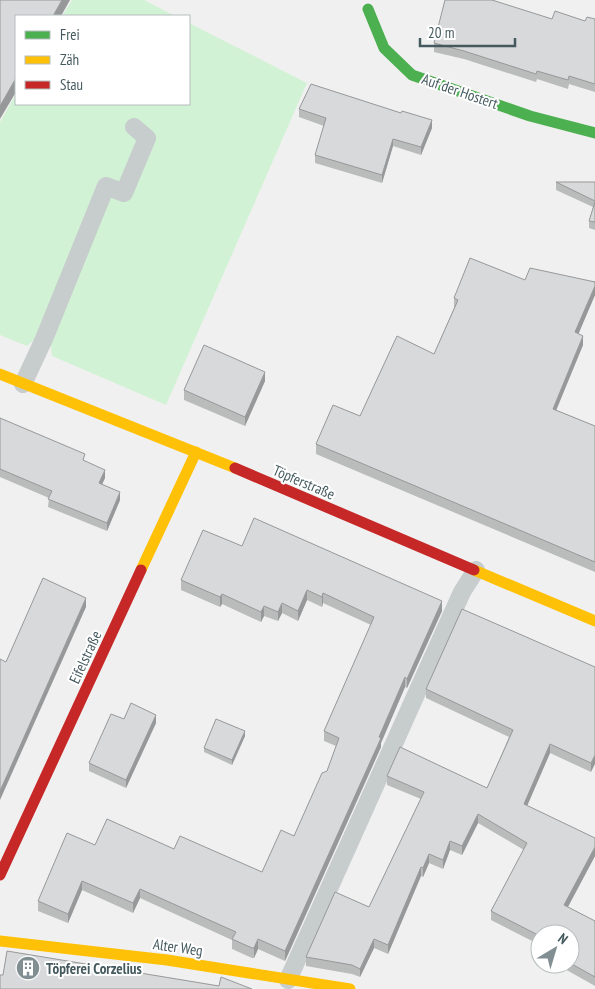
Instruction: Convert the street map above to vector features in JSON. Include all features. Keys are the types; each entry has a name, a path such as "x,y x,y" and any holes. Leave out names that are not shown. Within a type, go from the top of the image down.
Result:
{"street":[{"name":"Auf der Hostert","path":"370,4 384,48 412,75 530,116 595,133"},
{"name":"Töpferstraße","path":"0,374 196,452 595,621"},
{"name":"Eifelstraße","path":"0,875 196,452"},
{"name":"Alter Weg","path":"0,941 167,960 278,982 350,989"}],"lane":[{"path":"23,384 44,339 106,186 124,193 130,181 147,138 134,127"},
{"path":"278,982 458,601 476,570"}],"green space":[{"path":"72,0 144,0 173,15 63,15"},
{"path":"190,24 307,83 166,405 52,356 51,347 35,339 27,346 0,335 0,122 15,96 15,105 190,105"}],"building":[{"path":"0,0 62,0 54,15 15,15 15,80 0,106"},
{"path":"445,0 492,0 552,19 555,11 585,21 587,17 595,19 595,84 569,76 568,80 537,71 536,74 434,43"},
{"path":"311,84 401,113 402,111 432,120 421,147 393,139 382,175 315,155 326,118 299,109"},
{"path":"556,182 595,182 595,201"},
{"path":"595,202 595,222 589,221"},
{"path":"470,258 525,280 530,268 595,282 575,332 583,336 553,409 595,426 595,562 316,444 333,405 360,416 397,336 434,354 458,300 454,298"},
{"path":"204,345 265,372 245,417 184,390"},
{"path":"0,418 85,454 83,460 105,470 99,483 120,492 107,523 48,499 52,491 0,469"},
{"path":"254,518 442,601 407,679 405,677 379,737 381,738 285,951 258,939 254,948 252,948 232,939 236,932 140,889 133,903 82,881 68,914 38,901 67,833 95,845 107,819 174,849 180,836 262,872 281,830 294,836 322,773 327,771 339,738 324,731 374,617 323,593 322,597 307,590 298,611 282,603 278,612 264,606 261,612 222,594 220,597 181,580 203,530 242,546"},
{"path":"43,578 86,598 0,791 0,659 6,662"},
{"path":"462,609 595,667 595,755 591,763 550,744 524,804 595,838 595,847 564,905 595,921 595,977 580,969 580,924 530,924 530,931 491,911 527,843 478,814 462,846 450,841 443,860 429,854 423,868 421,867 388,945 374,939 360,969 352,965 306,957 335,892 369,907 424,792 387,776 400,747 487,788 513,730 426,689"},
{"path":"131,703 156,715 126,780 89,763 111,714 124,719"},
{"path":"216,719 245,731 232,760 204,748"},
{"path":"7,951 219,986 221,977 252,989 0,989 0,975 3,975"}],"traffic: fast":[{"path":"368,9 384,48 412,75 530,116 595,133"}],"traffic: slow":[{"path":"0,374 235,468"},
{"path":"141,570 196,452"},
{"path":"474,570 595,621"},
{"path":"0,941 167,960 350,989"}],"traffic: jam":[{"path":"235,468 474,570"},
{"path":"0,875 141,570"}],"place":[{"name":"Töpferei Corzelius","path":"28,968"}]}
